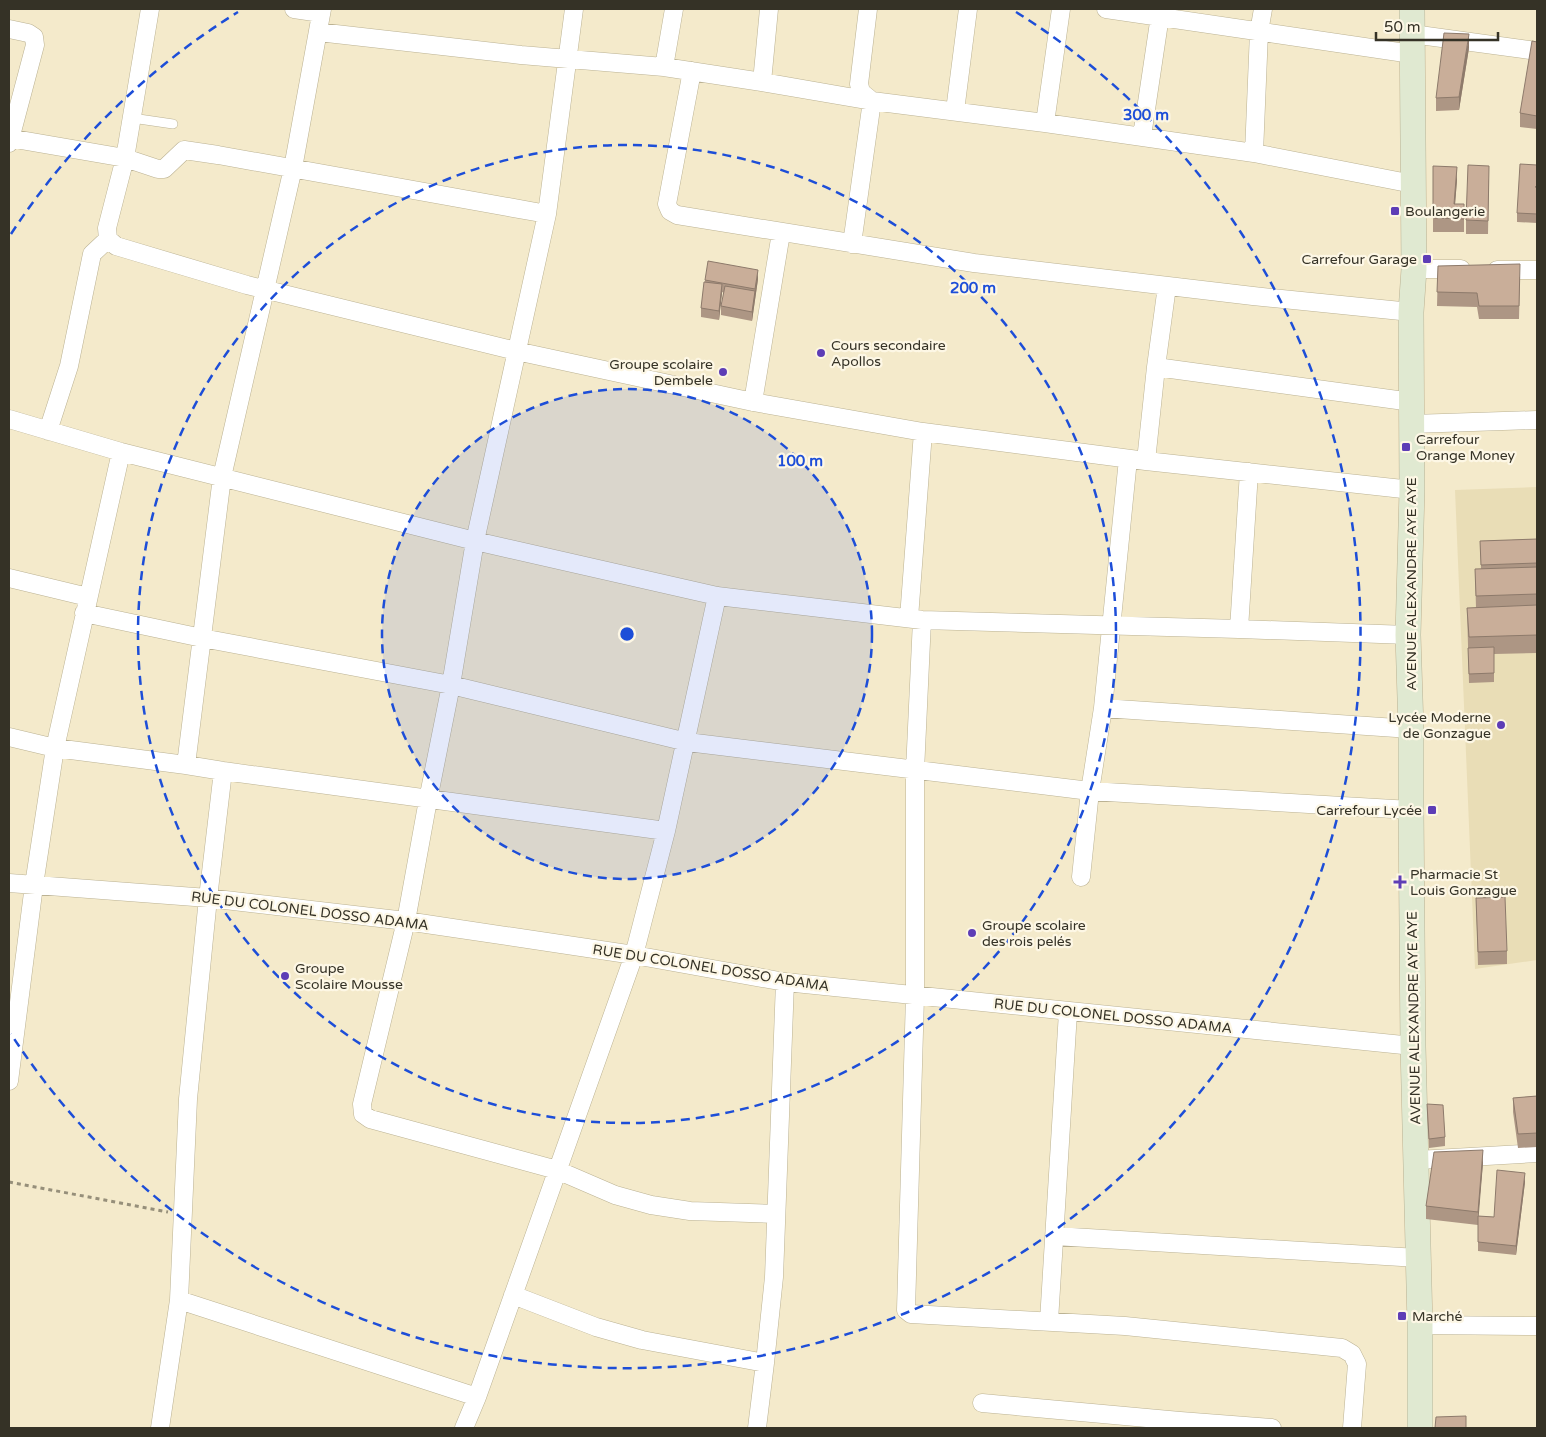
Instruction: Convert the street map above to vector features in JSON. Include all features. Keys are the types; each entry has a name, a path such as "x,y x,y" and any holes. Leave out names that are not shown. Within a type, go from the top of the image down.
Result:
{"street":[{"path":"150,9 126,158 107,228 108,239 116,246 266,290 516,351 753,402 922,432 1128,459 1412,490"},
{"path":"186,765 222,477 293,168 321,11 294,9"},
{"path":"574,9 547,214 475,541 451,685 406,921 362,1104 363,1114 370,1119 558,1170 615,1195 651,1204 690,1211 776,1214"},
{"path":"664,67 674,9"},
{"path":"762,82 769,9"},
{"path":"868,9 858,84 861,92 872,101"},
{"path":"954,111 968,9"},
{"path":"1045,123 1061,9"},
{"path":"1106,9 1160,13 1259,32 1412,44 1537,51"},
{"path":"1254,153 1259,32 1263,9"},
{"name":"AVENUE ALEXANDRE AYE AYE","path":"1412,9 1414,269 1412,312 1412,490 1408,635 1412,729 1413,1046 1417,1160 1420,1428"},
{"path":"1142,136 1160,13"},
{"path":"9,29 28,33 34,38 35,45 9,140 126,158 158,170 164,169 184,150 547,214"},
{"path":"318,32 521,55 664,67 872,101 1142,136 1254,153 1413,184"},
{"path":"692,71 667,204 670,211 677,216 974,263 1412,312"},
{"path":"852,244 872,101"},
{"path":"753,402 781,233"},
{"path":"48,430 69,366 92,254 108,239"},
{"path":"1414,269 1537,270"},
{"path":"1146,461 1167,286"},
{"path":"1156,367 1412,413 1537,420"},
{"path":"9,419 121,452 475,541 717,596 916,619 1408,635"},
{"path":"922,432 916,619 916,996 906,1310 911,1314 1125,1326 1342,1348 1352,1354 1357,1364 1352,1428"},
{"path":"9,1081 34,885 56,748 121,452"},
{"path":"1081,878 1090,791 1103,708 1128,459"},
{"path":"1239,629 1249,472"},
{"path":"9,578 86,605 202,638 451,685 687,742 1090,791 1411,810"},
{"path":"464,1428 477,1397 634,955 687,742 717,596"},
{"path":"1103,708 1412,729"},
{"path":"9,737 56,748 666,832"},
{"path":"160,1428 179,1300 188,1099 223,771"},
{"name":"RUE DU COLONEL DOSSO ADAMA","path":"9,883 208,898 406,921 634,955 785,982 1413,1046"},
{"path":"757,1428 766,1363 774,1277 785,982"},
{"path":"1049,1321 1068,1012"},
{"path":"1417,1160 1537,1153"},
{"path":"1055,1236 1418,1258"},
{"path":"513,1295 596,1327 642,1340 766,1363"},
{"path":"179,1300 477,1397"},
{"path":"1420,1325 1537,1326"},
{"path":"982,1403 1272,1428"}],"lane":[{"path":"132,118 173,124"}],"path":[{"path":"9,1182 183,1215"}],"shaded area":[{"name":"Lycée Moderne de Gonzague","path":"1537,487 1537,960 1475,969 1455,490"}],"building":[{"path":"1444,33 1469,34 1459,97 1436,98"},
{"path":"1532,41 1537,42 1537,116 1520,113"},
{"path":"1520,164 1537,165 1537,186 1535,187 1537,187 1537,214 1517,213"},
{"path":"1468,165 1489,166 1488,221 1466,220"},
{"path":"1433,166 1457,167 1454,204 1464,204 1464,219 1433,218"},
{"path":"708,261 758,270 755,289 705,280"},
{"path":"1520,264 1519,306 1479,306 1477,293 1437,292 1438,266"},
{"path":"704,282 722,284 719,311 701,308"},
{"path":"725,286 755,291 752,312 721,306"},
{"path":"1537,539 1537,563 1481,565 1480,541"},
{"path":"1537,567 1537,594 1476,596 1475,569"},
{"path":"1537,605 1537,635 1469,637 1467,608"},
{"path":"1494,647 1494,673 1469,674 1468,648"},
{"path":"1505,897 1507,951 1478,952 1476,898"},
{"path":"1537,1096 1537,1133 1518,1134 1513,1098"},
{"path":"1427,1104 1443,1105 1445,1137 1429,1139"},
{"path":"1483,1150 1478,1212 1426,1206 1434,1152"},
{"path":"1497,1170 1525,1173 1516,1246 1478,1242 1478,1216 1494,1217"},
{"path":"1466,1416 1466,1428 1435,1428 1436,1417"}],"place":[{"name":"Boulangerie","path":"1395,211"},
{"name":"Carrefour Garage","path":"1427,259"},
{"name":"Cours secondaire Apollos","path":"821,353"},
{"name":"Groupe scolaire Dembele","path":"723,372"},
{"name":"Carrefour Orange Money","path":"1406,447"},
{"name":"Lycée Moderne de Gonzague","path":"1501,725"},
{"name":"Carrefour Lycée","path":"1432,810"},
{"name":"Pharmacie St Louis Gonzague","path":"1400,882"},
{"name":"Groupe scolaire des rois pelés","path":"972,933"},
{"name":"Groupe Scolaire Mousse","path":"285,976"},
{"name":"Marché","path":"1402,1316"}]}
